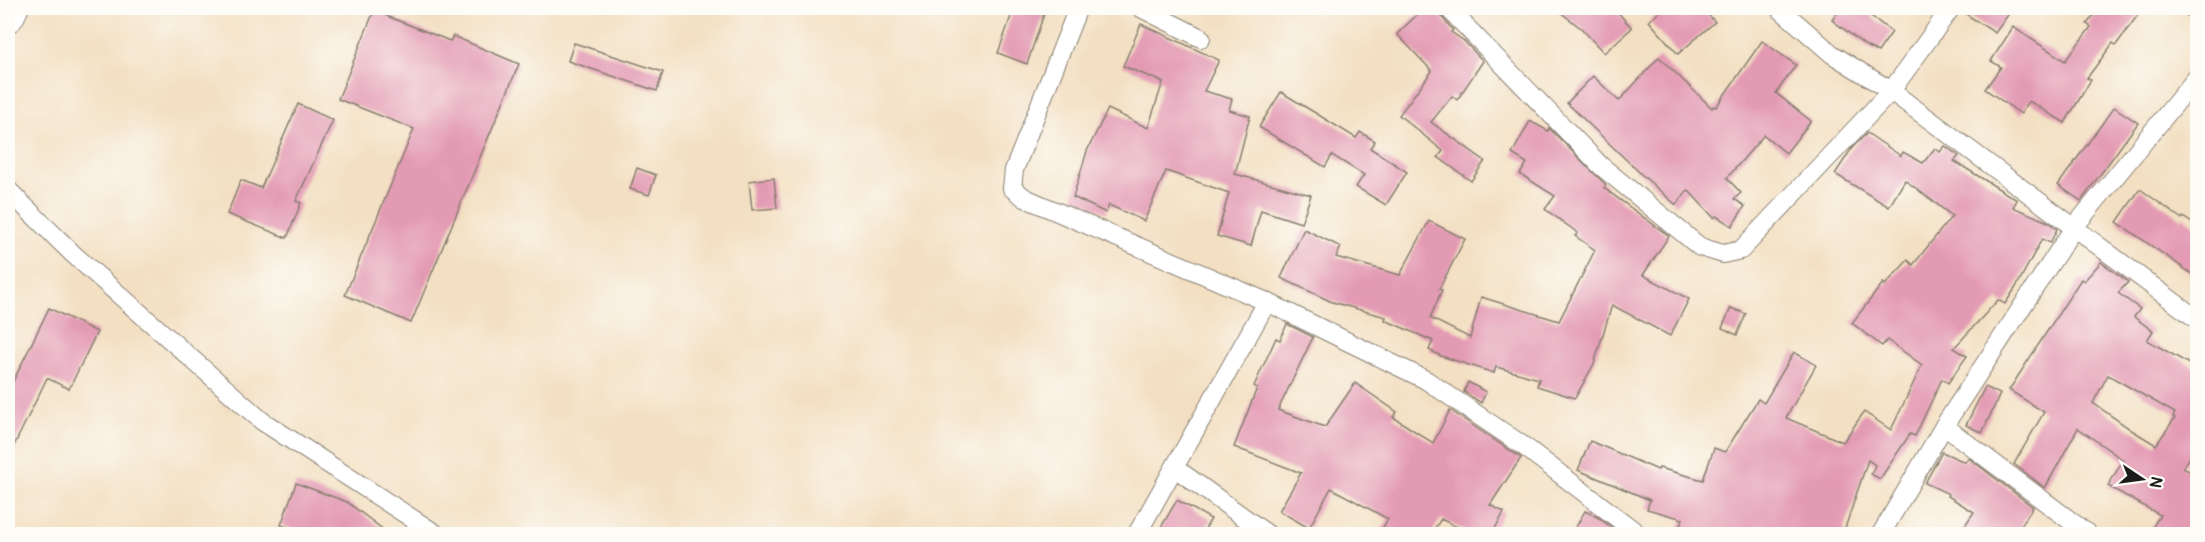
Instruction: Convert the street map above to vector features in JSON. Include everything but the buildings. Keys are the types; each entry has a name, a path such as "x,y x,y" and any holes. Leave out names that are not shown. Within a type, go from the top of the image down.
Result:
{"highway":[{"path":"8,16 12,8"}],"street":[{"path":"1078,8 1014,170 1012,188 1024,198 1267,302 1426,380 1525,447 1638,534"},
{"path":"1141,8 1201,38"},
{"path":"1448,8 1600,166 1700,247 1723,254 1741,250 1891,91 1951,8"},
{"path":"1779,8 1832,54 1891,91 2075,226 2198,320"},
{"path":"2192,8 2198,12"},
{"path":"1881,534 1944,426 2075,226 2198,76"},
{"path":"8,190 73,254 262,421 436,534"},
{"path":"1137,534 1267,302"},
{"path":"1944,426 2088,534"},
{"path":"1175,468 1267,534"}]}
